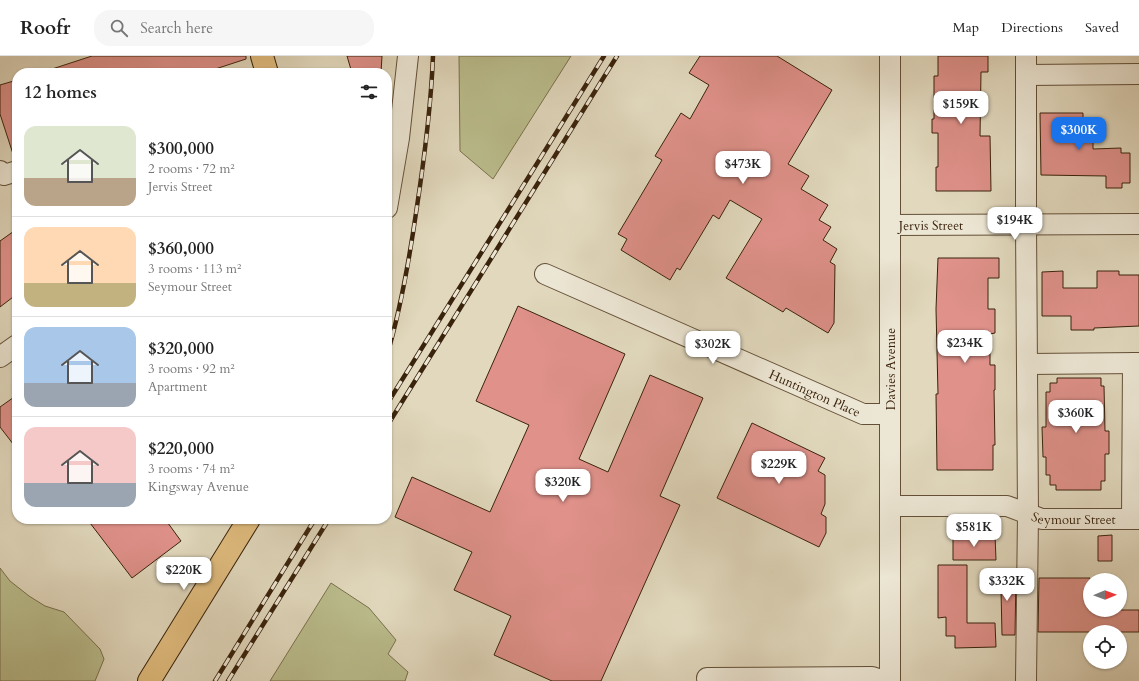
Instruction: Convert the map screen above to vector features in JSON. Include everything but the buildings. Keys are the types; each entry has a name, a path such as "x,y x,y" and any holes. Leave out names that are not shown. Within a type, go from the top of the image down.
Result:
{"main road":[{"path":"262,56 266,68"},
{"path":"149,681 246,524"}],"street":[{"path":"392,179 399,138 408,56"},
{"name":"Davies Avenue","path":"890,56 890,681"},
{"path":"1026,681 1028,364 1026,65 1139,74"},
{"path":"0,171 4,175 12,173"},
{"name":"Jervis Street","path":"890,225 1139,224"},
{"name":"Huntington Place","path":"545,274 863,414 890,414"},
{"path":"0,357 12,349"},
{"path":"1028,364 1136,363 1136,519"},
{"name":"Seymour Street","path":"890,506 1007,506 1042,519 1136,519"},
{"path":"707,678 872,677 884,681"}],"green space":[{"path":"459,56 571,56 493,179 460,151"},
{"path":"0,568 10,581 29,596 45,606 64,612 100,649 104,659 95,681 0,681"},
{"path":"331,583 369,608 396,640 388,654 408,672 405,681 270,681"}],"railway":[{"path":"392,337 407,267 422,174 431,95 433,56"},
{"path":"392,396 604,56"},
{"path":"392,418 617,56"},
{"path":"215,681 312,524"},
{"path":"228,681 326,524"}]}
